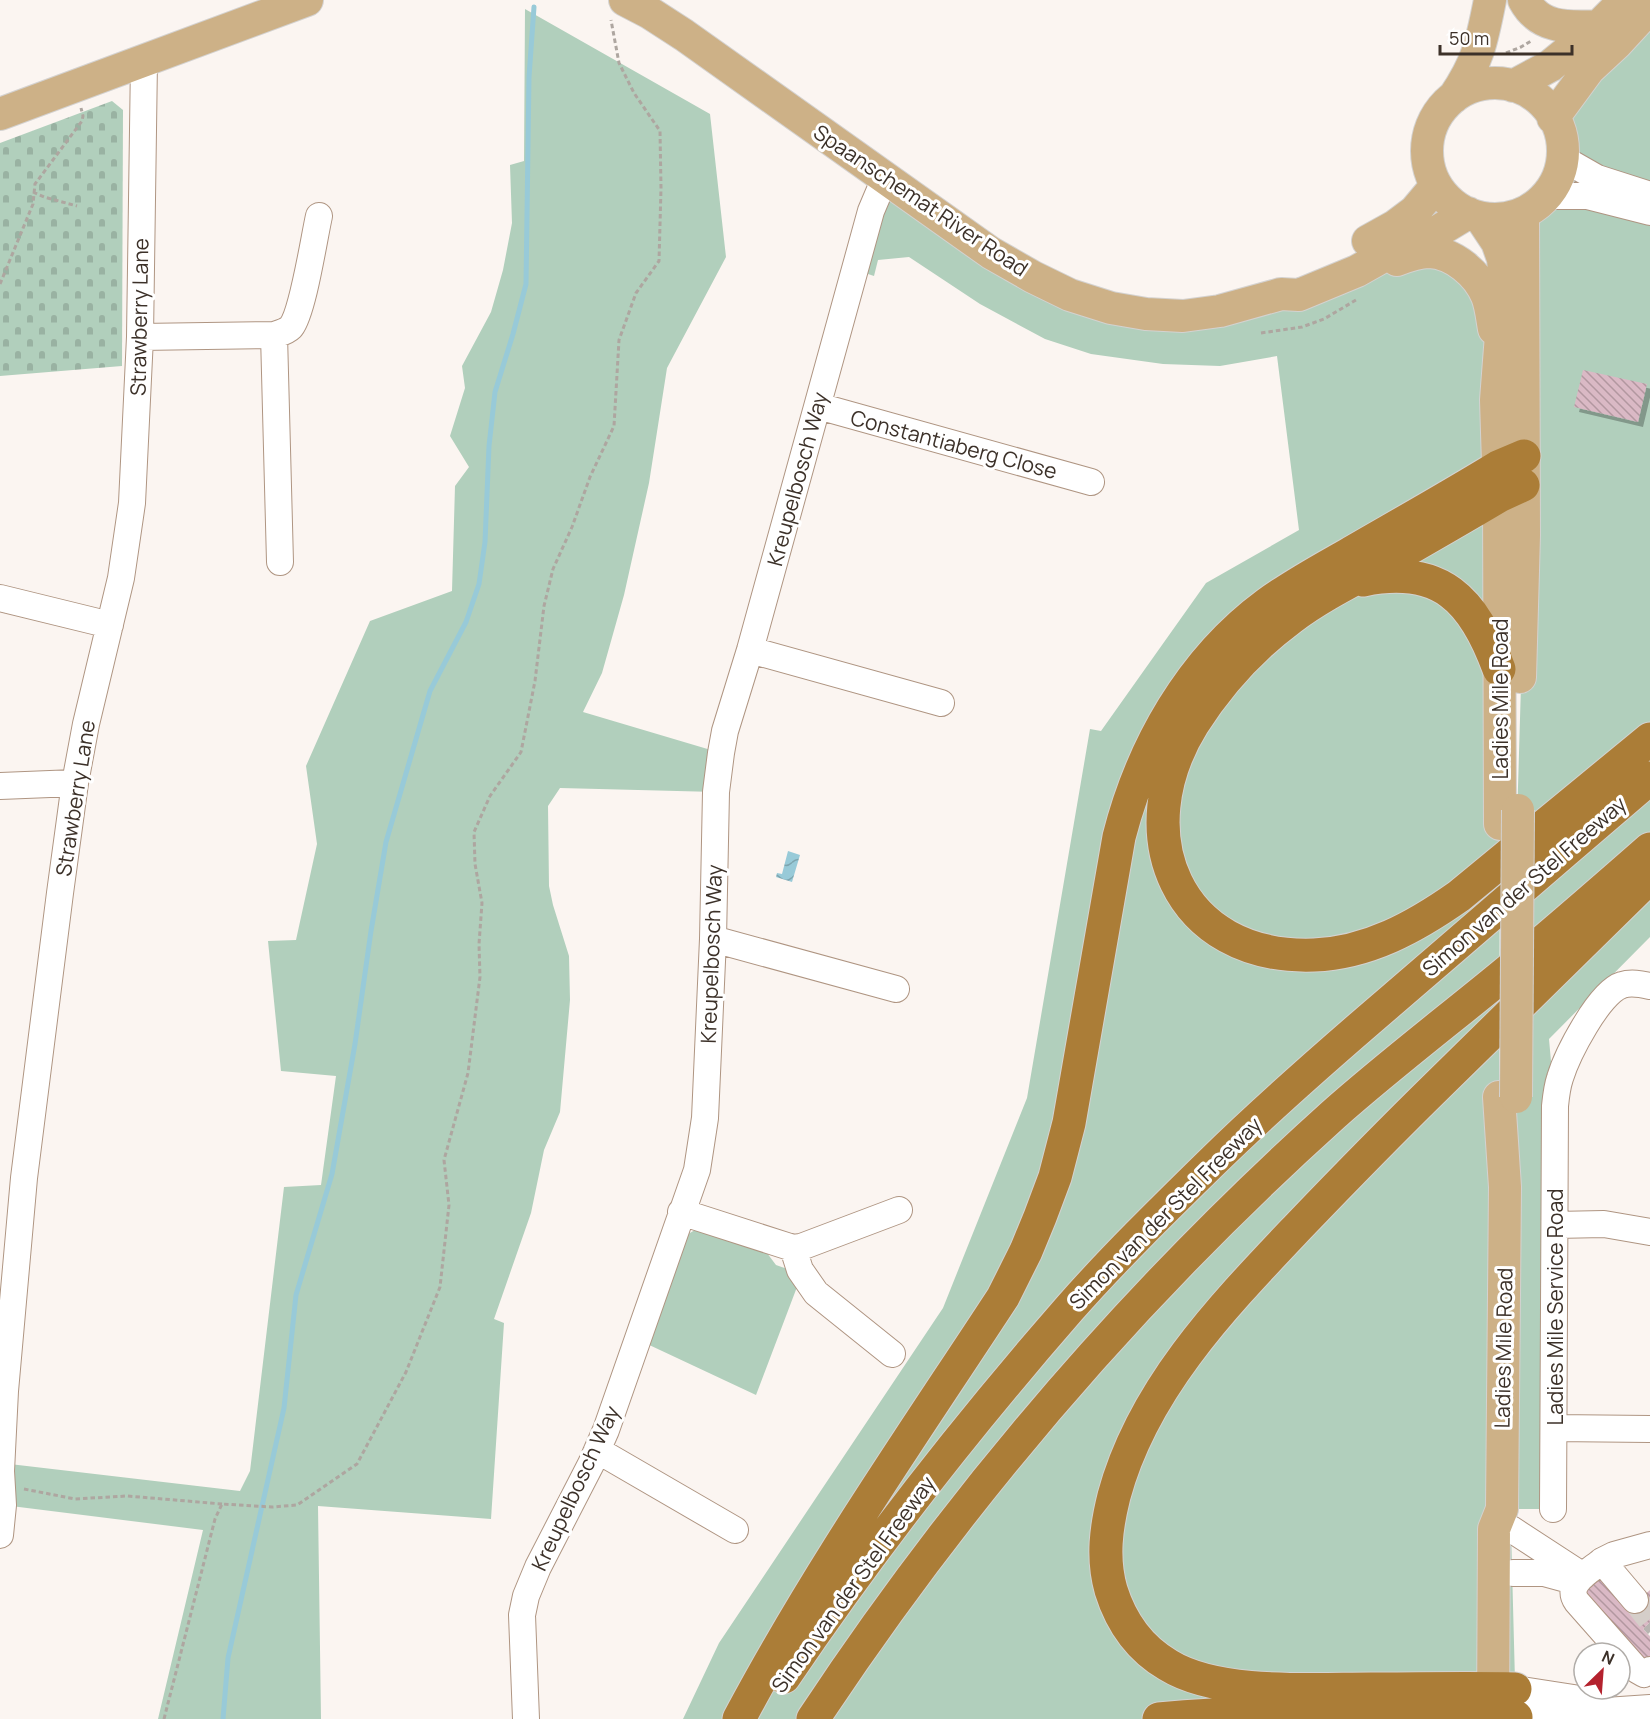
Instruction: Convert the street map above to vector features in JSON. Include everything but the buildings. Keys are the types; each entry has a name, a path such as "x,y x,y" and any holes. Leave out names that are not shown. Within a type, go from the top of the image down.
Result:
{"highway":[{"path":"1511,476 1292,617 1241,662 1192,726 1176,758 1166,791 1162,821 1165,853 1175,881 1191,908 1215,929 1244,946 1277,953 1313,955 1368,946 1400,933 1459,896 1650,739"},
{"path":"739,1719 813,1588 997,1305 1026,1251 1054,1178 1069,1123 1119,837 1127,806 1150,748 1170,713 1214,653 1265,605 1319,570 1511,476"},
{"path":"1347,583 1371,578 1401,576 1427,580 1444,587 1458,597 1479,623 1489,640 1500,669"},
{"name":"Simon van der Stel Freeway","path":"756,1719 829,1610 903,1510 968,1428 1071,1307 1212,1162 1303,1077 1650,778"},
{"name":"Simon van der Stel Freeway","path":"813,1719 881,1620 993,1473 1098,1349 1143,1300 1247,1195 1334,1114 1516,964 1650,849"},
{"path":"1504,1708 1305,1689 1237,1686 1199,1679 1169,1666 1148,1651 1128,1630 1116,1607 1106,1572 1105,1539 1119,1477 1150,1408 1172,1373 1228,1303 1359,1162 1650,877"},
{"path":"1159,1719 1211,1713 1385,1714 1504,1708"}],"main road":[{"path":"0,114 307,0"},
{"path":"1490,0 1479,52 1468,76 1454,97 1435,118 1430,131 1427,159 1436,186 1455,206 1474,215 1495,219 1534,205 1560,172 1562,158 1559,130 1553,118 1535,97 1508,85 1496,54 1495,37 1506,0"},
{"path":"1524,0 1534,14 1543,21 1559,27 1599,26"},
{"path":"1454,97 1477,86 1508,85 1550,66 1599,26 1625,0"},
{"name":"Spaanschemat River Road","path":"617,5 650,13 684,35 991,253 1070,295 1111,308 1146,314 1183,316 1220,311 1281,294 1299,295 1360,283 1412,240 1435,233 1474,215"},
{"path":"1553,118 1589,69 1650,7"},
{"name":"Spaanschemat River Road","path":"1281,294 1293,281 1403,220 1415,211 1436,186"},
{"name":"Ladies Mile Road","path":"1509,817 1500,669 1511,476 1534,205"},
{"name":"Ladies Mile Road","path":"1474,215 1497,242 1503,259 1505,283 1496,400 1511,476 1508,1097 1505,1186 1507,1519 1513,1573 1504,1708"},
{"path":"1360,283 1377,267 1418,253 1431,252 1449,258 1475,275 1487,297 1500,359"},
{"name":"Ladies Mile Road","path":"1504,1708 1494,1529 1507,1519"}],"street":[{"name":"Strawberry Lane","path":"0,1535 3,1505 1,1471 12,1178 75,783 121,578 132,503 140,337 144,62"},
{"path":"1562,158 1598,178 1650,195"},
{"name":"Kreupelbosch Way","path":"526,1719 522,1615 526,1596 606,1430 697,1170 702,1143 713,939 716,792 720,753 871,211 885,178"},
{"path":"1534,205 1587,196 1650,212"},
{"path":"140,337 274,335 284,332 291,327 296,317 319,216"},
{"path":"274,335 279,562"},
{"name":"Constantiaberg Close","path":"818,406 1091,482"},
{"path":"0,598 110,625"},
{"path":"750,650 941,703"},
{"path":"0,786 75,783"},
{"path":"713,939 896,989"},
{"name":"Ladies Mile Service Road","path":"1553,1509 1555,1106 1560,1076 1594,1011 1607,995 1621,985 1634,983 1650,986"},
{"path":"681,1212 793,1248 899,1210"},
{"path":"1555,1225 1604,1224 1650,1232"},
{"path":"793,1248 800,1270 816,1293 892,1354"},
{"path":"1554,1428 1650,1429"},
{"path":"597,1450 735,1530"},
{"path":"1507,1519 1588,1573 1635,1600"},
{"path":"1650,1545 1614,1555 1588,1573 1573,1587 1572,1592 1576,1602 1637,1670 1644,1674 1650,1670"},
{"path":"1513,1573 1588,1573"},
{"path":"1504,1708 1644,1708"}],"path":[{"path":"1,1471 20,1487 75,1499 127,1496 272,1507 297,1505 357,1464 406,1372 440,1287 449,1205 444,1160 468,1073 480,977 479,944 482,903 475,864 474,832 490,796 520,752 535,681 544,606 553,569 572,527 590,477 614,426 619,340 636,293 659,261 660,131 634,93 619,63 617,5"},
{"path":"1506,53 1521,47 1535,36"},
{"path":"0,285 2,275 33,204 33,192 39,177 82,121 82,112"},
{"path":"33,192 77,206"},
{"path":"1261,333 1302,327 1324,319 1360,283"},
{"path":"164,1719 214,1520 222,1504"}],"green space":[{"path":"1650,7 1650,937 1549,1039 1555,1106 1553,1509 1503,1509 1511,1529 1516,1719 683,1719 719,1643 943,1308 1027,1098 1090,729 1101,731 1206,583 1299,530 1277,356 1220,366 1163,364 1091,354 1045,339 980,304 909,257 878,260 874,276 856,270 879,194 991,253 1146,314 1418,253 1487,297 1500,824 1499,1097 1505,1182 1535,206 1555,180 1561,162 1559,130"},
{"path":"525,9 710,114 726,257 667,368 649,483 624,595 602,673 583,712 721,753 716,792 560,788 548,806 549,886 569,956 570,1000 560,1112 544,1150 531,1213 494,1319 504,1323 491,1519 318,1506 321,1719 158,1719 203,1530 3,1505 1,1463 240,1491 250,1471 284,1187 321,1185 336,1076 281,1071 268,941 296,940 317,844 306,766 370,621 452,591 455,486 469,467 450,436 465,388 462,366 491,312 503,270 512,223 510,165 524,161"},
{"path":"112,101 123,110 122,366 0,376 0,143"},
{"path":"695,1230 702,1230 767,1253 776,1265 793,1271 802,1284 797,1287 756,1395 645,1343 683,1237"}],"water":[{"path":"788,851 800,855 792,882 776,877 777,873 782,874"}],"waterway":[{"path":"223,1719 228,1658 284,1408 296,1295 332,1174 355,1044 386,842 430,691 466,622 479,584 485,542 489,446 495,392 526,284 529,77 534,7"}],"tunnel":[{"path":"1635,1600 1650,1619"}]}
